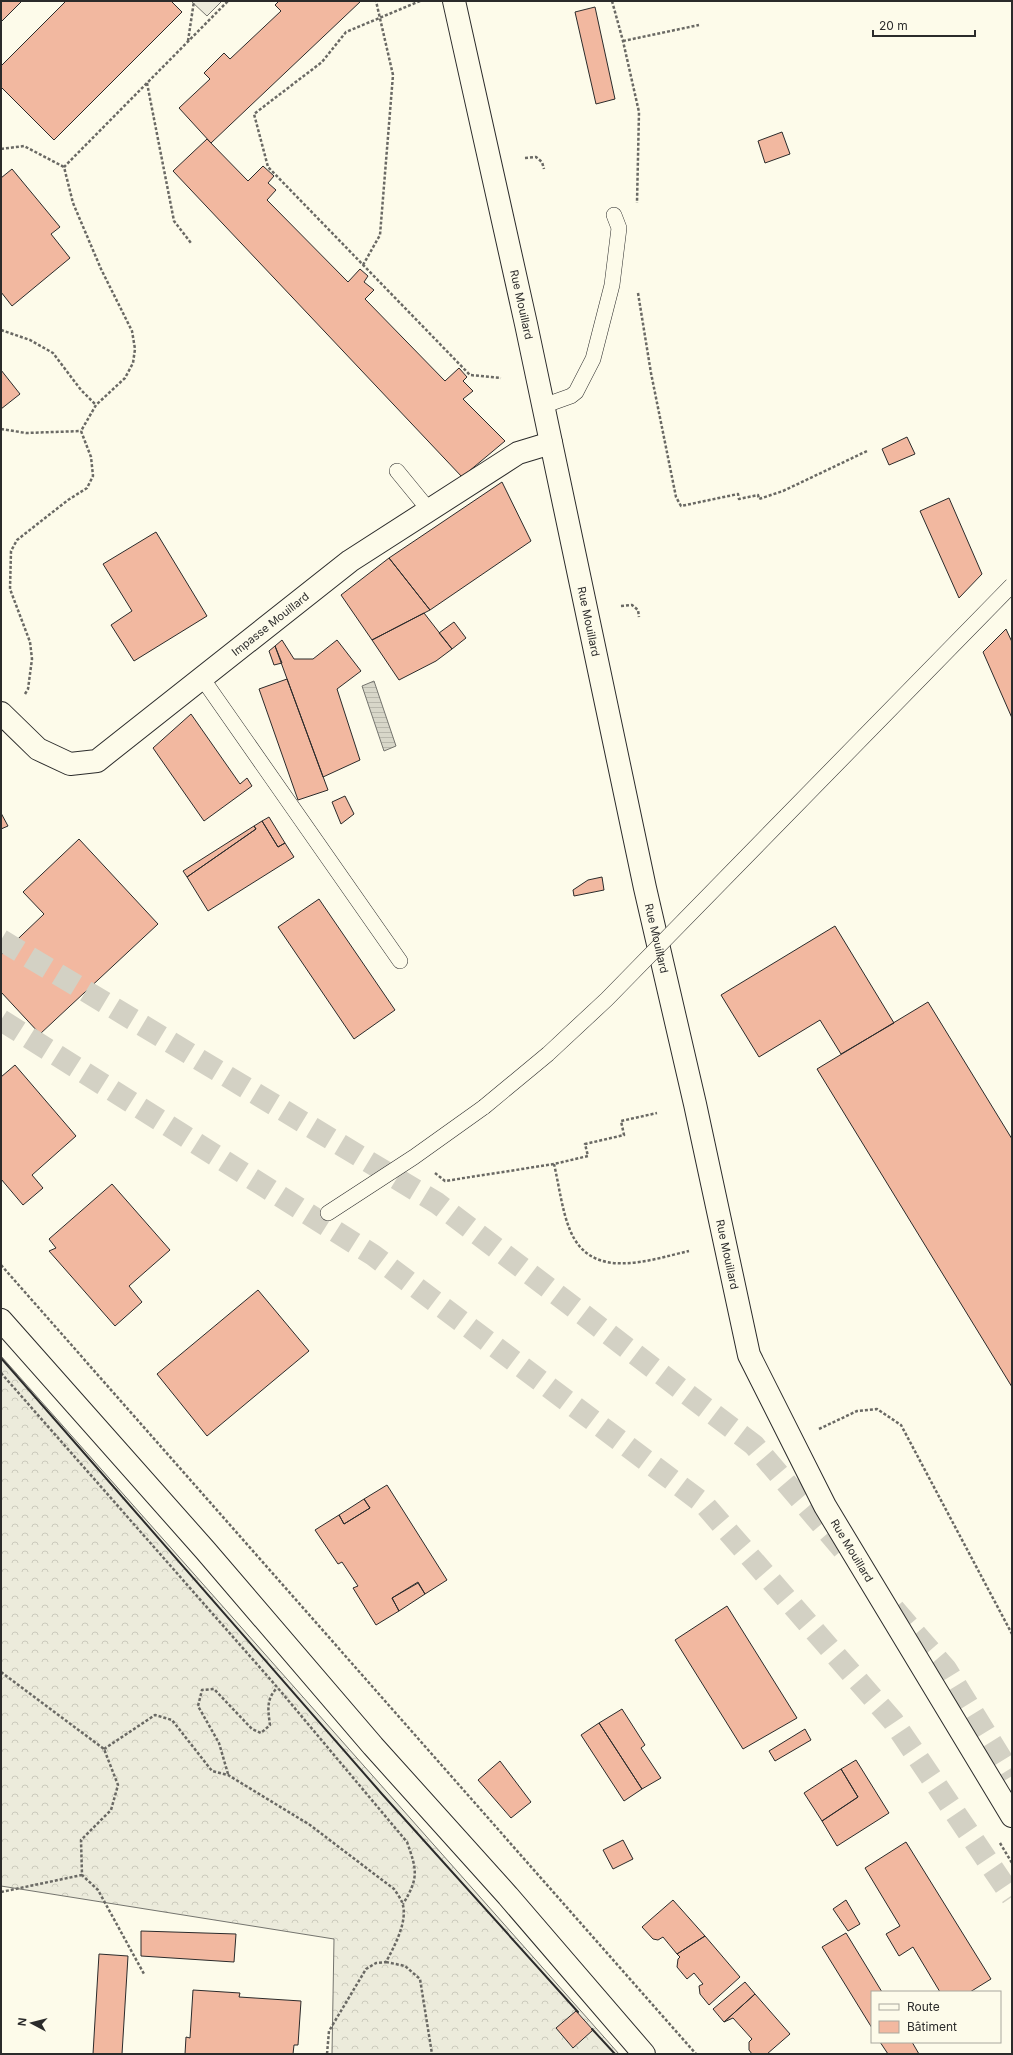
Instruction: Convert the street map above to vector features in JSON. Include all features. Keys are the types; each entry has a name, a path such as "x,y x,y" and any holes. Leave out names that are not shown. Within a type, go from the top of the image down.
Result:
{"main road":[{"name":"Rue Mouillard","path":"454,1 551,443 643,880 695,1104 749,1355 825,1506 1012,1816"},
{"name":"Impasse Mouillard","path":"5,717 38,749 70,764 97,761 350,561 518,453 551,443"},
{"path":"1,1320 205,1550 373,1746 508,1896 644,2054"}],"lane":[{"path":"543,406 570,396 576,392 593,359 612,285 616,221"},
{"path":"397,471 429,510"},
{"path":"328,1213 414,1157 484,1107 548,1054 607,999 1012,585"},
{"path":"202,678 400,961"}],"path":[{"path":"188,41 194,1"},
{"path":"64,167 228,1"},
{"path":"363,264 380,235 393,75 376,1"},
{"path":"420,1 346,32 322,62 254,114 268,167 470,375 501,378"},
{"path":"612,1 623,41 639,112 637,202 616,221"},
{"path":"623,41 699,25"},
{"path":"147,83 174,221 191,242"},
{"path":"1,149 24,146 64,167 73,202 101,269 132,331 135,349 133,363 125,378 96,405 81,431"},
{"path":"525,158 536,157 542,162 544,169"},
{"path":"637,289 651,373 676,497 682,506 738,494 739,499 758,495 759,499 783,491 867,451"},
{"path":"1,330 30,340 53,353 81,390 96,405"},
{"path":"1,430 26,433 81,431"},
{"path":"5,717 28,689 32,659 26,630 10,589 11,551 16,540 68,500 87,488 93,476 91,457 81,431"},
{"path":"621,606 632,604 638,610 639,617"},
{"path":"433,1171 445,1181 554,1164 588,1156 585,1144 624,1135 621,1121 656,1113"},
{"path":"554,1164 570,1230 579,1246 593,1257 611,1264 629,1264 689,1250"},
{"path":"1,1265 696,2054"},
{"path":"1,1373 277,1687 407,1842 416,1867 412,1888 403,1904 402,1922 398,1938 386,1962"},
{"path":"793,1442 857,1410 878,1409 901,1426 1012,1634"},
{"path":"1,1672 104,1749 118,1785 111,1810 81,1840 82,1874 98,1890 144,1974"},
{"path":"228,1775 219,1742 198,1706 202,1690 214,1689 252,1729 261,1733 270,1725 268,1705 272,1694 277,1687"},
{"path":"104,1749 155,1715 172,1720 212,1771 228,1775 310,1825 394,1889 403,1904"},
{"path":"1,1892 82,1874"},
{"path":"327,2054 329,2031 366,1968 376,1963 386,1962 405,1966 420,1979 432,2054"}],"green space":[{"path":"1,1356 619,2054 332,2054 334,1939 1,1886"}],"shaded area":[{"path":"191,1 222,1 207,16"},
{"path":"374,681 396,746 384,751 362,686"}],"building":[{"path":"1,1 22,1 1,22"},
{"path":"66,1 171,1 182,12 54,140 1,87 1,66"},
{"path":"279,1 361,1 211,143 179,108 210,79 204,73 224,53 230,59 281,11 275,5"},
{"path":"595,7 615,99 596,104 575,12"},
{"path":"782,132 790,154 765,163 758,141"},
{"path":"207,139 248,181 263,166 274,176 268,183 276,190 267,200 348,282 360,269 368,276 364,282 374,290 365,299 445,381 459,368 467,377 463,381 473,391 463,399 505,441 462,477 173,171"},
{"path":"12,169 60,227 51,234 70,258 12,306 1,292 1,178"},
{"path":"1,370 20,394 1,409"},
{"path":"907,437 915,454 889,465 882,449"},
{"path":"502,482 531,541 430,610 389,558"},
{"path":"949,498 982,574 959,598 920,511"},
{"path":"156,532 207,616 134,661 111,625 132,611 103,564"},
{"path":"389,558 430,610 372,640 341,595"},
{"path":"424,613 452,649 436,661 399,680 372,640"},
{"path":"454,622 466,638 452,649 439,633"},
{"path":"1006,629 1012,642 1012,718 983,652"},
{"path":"282,640 294,659 313,659 337,640 361,671 337,689 360,760 323,777 275,646"},
{"path":"275,646 282,663 274,665 269,651"},
{"path":"287,679 328,790 298,800 259,689"},
{"path":"191,714 240,784 247,778 252,786 204,821 153,748"},
{"path":"345,796 354,814 341,824 332,802"},
{"path":"1,813 8,826 1,829"},
{"path":"269,817 285,843 278,847 262,821"},
{"path":"262,821 278,847 285,843 294,857 208,911 187,877 256,829 254,826"},
{"path":"254,826 256,829 187,877 183,871"},
{"path":"79,839 158,924 40,1034 1,992 1,955 44,914 23,892"},
{"path":"602,877 604,890 574,896 573,890 588,880"},
{"path":"319,899 395,1010 354,1039 278,927"},
{"path":"835,926 894,1023 841,1054 820,1020 759,1057 721,995"},
{"path":"928,1002 1012,1139 1012,1387 817,1069"},
{"path":"15,1065 76,1136 32,1175 43,1188 23,1205 1,1179 1,1077"},
{"path":"112,1184 170,1250 129,1286 142,1302 115,1326 49,1251 56,1248 49,1239"},
{"path":"258,1290 309,1351 207,1436 157,1374"},
{"path":"387,1485 447,1580 425,1594 418,1582 392,1598 399,1611 376,1625 353,1588 358,1586 342,1562 338,1564 315,1530 339,1515 344,1524 370,1508 364,1499"},
{"path":"364,1499 370,1508 344,1524 339,1515"},
{"path":"418,1583 425,1594 399,1611 392,1598"},
{"path":"727,1606 797,1718 743,1749 675,1640"},
{"path":"622,1709 645,1745 641,1748 661,1778 642,1789 599,1723"},
{"path":"599,1723 642,1789 624,1801 581,1735"},
{"path":"805,1729 811,1740 775,1761 769,1751"},
{"path":"856,1760 889,1813 837,1846 822,1821 858,1797 841,1769"},
{"path":"500,1761 531,1802 511,1818 478,1780"},
{"path":"841,1769 858,1797 822,1821 804,1793"},
{"path":"623,1840 633,1859 613,1869 603,1850"},
{"path":"906,1842 991,1979 972,1991 939,1991 913,1947 899,1956 886,1934 900,1926 865,1868"},
{"path":"673,1900 705,1936 677,1954 663,1937 658,1940 653,1939 642,1927"},
{"path":"846,1900 860,1924 848,1931 833,1909"},
{"path":"141,1931 236,1934 234,1962 141,1956"},
{"path":"846,1933 881,1991 871,1991 871,2026 822,1947"},
{"path":"705,1936 740,1977 709,2005 700,1994 699,1986 703,1984 694,1973 687,1979 677,1967 678,1959 680,1957 677,1954"},
{"path":"99,1954 128,1956 122,2054 93,2054"},
{"path":"745,1982 755,1994 724,2022 713,2009"},
{"path":"193,1990 240,1993 239,1997 301,2001 298,2045 294,2045 293,2054 185,2054 186,2037 190,2038"},
{"path":"755,1994 790,2034 767,2054 752,2054 749,2050 749,2042 752,2039 733,2018 724,2022"},
{"path":"576,2011 593,2030 573,2048 556,2028"},
{"path":"881,2043 913,2043 919,2054 888,2054"}],"tunnel":[{"path":"1,940 437,1203 754,1445 846,1553"},
{"path":"1,1020 373,1255 704,1504 893,1721 1012,1897"},
{"path":"894,1609 946,1669 1012,1776"}],"wall":[{"path":"1,1358 382,1794 578,2012"},
{"path":"592,2029 615,2054"}]}
